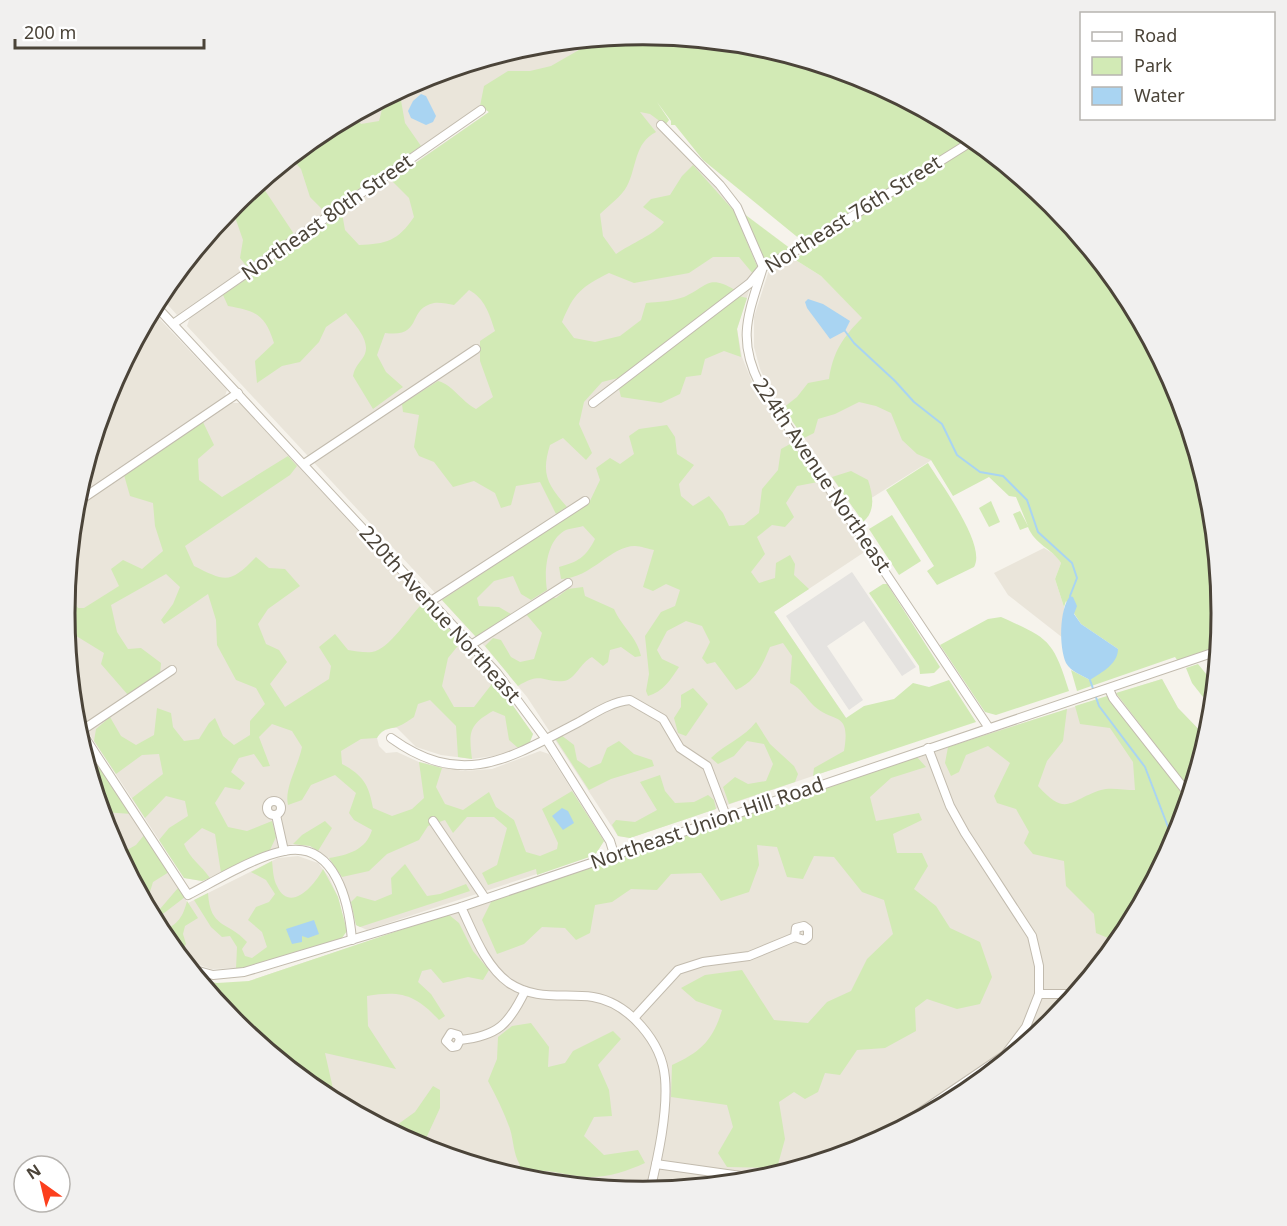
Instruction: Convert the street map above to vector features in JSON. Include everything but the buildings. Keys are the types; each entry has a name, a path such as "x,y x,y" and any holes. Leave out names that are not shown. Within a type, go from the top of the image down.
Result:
{"street":[{"name":"Northeast 80th Street","path":"173,324 481,110"},
{"path":"661,125 720,185 737,207 763,267"},
{"name":"Northeast 76th Street","path":"593,403 750,283 763,267 803,247 965,145"},
{"name":"224th Avenue Northeast","path":"763,267 744,328 755,375 989,728"},
{"name":"220th Avenue Northeast","path":"162,312 497,674 546,739 610,841 614,854"},
{"path":"304,464 476,349"},
{"path":"88,495 238,393"},
{"path":"431,602 585,501"},
{"path":"471,645 568,583"},
{"name":"Northeast Union Hill Road","path":"204,973 226,975 352,940 461,906 1210,654"},
{"path":"86,722 172,670"},
{"path":"1109,689 1113,698 1184,788"},
{"path":"391,738 413,754 435,762 466,765 500,760 546,739 609,705 630,700 663,719 680,748 707,766 726,816"},
{"path":"92,748 188,894 284,851 298,850 320,858 335,876 349,908 352,940"},
{"path":"928,748 950,806 1032,936 1040,966 1039,994 1026,1028 1015,1042"},
{"path":"276,815 284,851"},
{"path":"433,821 485,898"},
{"path":"461,906 497,974 525,991 555,997 596,998 619,1008 634,1018 652,1040 662,1061 665,1077 652,1181"},
{"path":"634,1018 678,970 703,963 748,956 795,937"},
{"path":"460,1040 486,1036 496,1031 513,1015 525,991"},
{"path":"1039,994 1065,994"},
{"path":"656,1164 729,1174"}],"shaded area":[{"path":"613,46 669,120 661,130 727,200 734,211 757,266 737,329 742,357 755,389 866,551 774,612 872,756 630,838 618,836 527,697 490,652 187,326 190,317 489,112 480,106 177,315 167,304 216,238 242,211 298,162 359,121 426,88 496,64 569,50"},
{"path":"794,259 821,276 976,432 854,509 769,388 760,369 754,347 754,317 769,270"},
{"path":"159,318 227,390 225,396 90,487 106,430 119,396 134,362"},
{"path":"230,403 240,403 487,671 533,734 529,744 500,755 472,759 441,755 416,747 397,728 389,727 381,731 377,738 379,746 386,753 397,752 419,762 463,771 492,769 540,751 549,754 604,841 595,855 367,930 356,925 342,877 329,858 310,846 293,844 270,850 202,881 184,878 88,732 80,687 75,613 80,539 86,501"},
{"path":"1044,548 1057,556 1061,563 1055,579 1064,607 1063,638 1008,595 994,573"},
{"path":"852,572 916,667 902,676 864,621 827,646 863,700 849,710 786,616"},
{"path":"1162,679 1178,708 1199,730 1181,796 1153,864 1116,929 1071,988 1018,1040 959,1085 895,1122 826,1151 754,1170 681,1180 606,1180 569,1176 496,1162 426,1138 392,1122 359,1105 306,1070 249,981 988,734"},
{"path":"112,810 132,814 188,903 278,858 298,856 318,863 329,877 338,897 347,931 244,968 211,969 197,964 171,929 134,864"}],"green space":[{"path":"644,45 718,50 791,64 861,88 928,121 989,162 1018,186 1071,238 1116,297 1153,362 1168,396 1192,466 1207,539 1212,613 1210,654 1180,664 1175,657 1077,691 1071,670 1090,680 1118,649 1081,624 1066,601 1064,607 1055,579 1061,563 1035,538 1028,527 1020,530 1013,514 1020,511 1028,526 1016,497 1009,496 989,477 953,496 931,460 917,454 902,440 891,413 876,406 859,402 835,414 818,419 814,433 804,438 783,408 797,397 808,383 829,379 833,361 840,346 862,318 821,276 794,259 812,249 703,160 675,125 671,125 671,121 657,102 669,120 665,125 650,114 640,112 656,132 644,142 640,149 625,190 600,214 603,236 616,254 655,231 664,222 643,207 651,199 670,195 682,176 693,165 734,211 757,266 754,275 739,257 713,257 689,273 634,283 609,273 592,282 575,297 562,322 574,338 595,342 620,336 641,320 646,303 684,297 713,282 735,290 622,377 602,382 584,402 579,424 592,453 586,460 563,438 550,445 546,471 550,485 567,507 556,514 540,482 516,486 511,505 501,508 495,493 474,481 453,487 434,462 419,456 414,447 419,415 403,412 402,404 438,381 448,386 476,409 493,397 480,361 480,341 495,331 483,302 469,290 454,305 434,303 425,306 405,331 385,333 377,355 386,372 403,387 373,409 353,376 364,356 366,344 346,313 326,327 319,342 300,362 282,366 257,383 255,361 274,343 271,334 263,320 246,310 228,306 223,295 342,213 345,230 359,245 377,244 397,236 414,217 409,198 391,180 489,112 480,106 484,86 508,71 530,71 551,66 581,49"},
{"path":"401,100 405,123 421,146 325,212 310,197 301,169 296,164 359,121 361,124 379,121 382,109"},
{"path":"265,190 294,234 247,267 240,258 243,240 234,219"},
{"path":"743,213 791,249 768,260 763,258"},
{"path":"739,296 747,298 737,329 741,357 724,351 705,359 701,375 686,377 680,394 661,403 621,397 619,389"},
{"path":"203,422 214,445 198,459 199,480 222,497 288,456 297,466 290,475 185,546 194,566 214,575 227,578 233,576 256,557 269,568 285,569 300,586 268,609 258,624 266,644 279,650 287,662 270,684 285,707 329,679 331,666 319,647 335,634 348,650 372,652 379,650 392,639 424,602 461,642 448,658 442,686 454,707 474,707 495,680 533,734 529,744 518,748 509,740 505,716 493,711 479,721 472,730 470,742 472,759 458,757 456,726 430,700 418,704 414,717 405,723 384,730 377,738 361,739 341,751 342,764 355,772 364,782 373,808 392,816 412,809 424,798 419,762 442,768 436,787 445,804 463,810 489,792 496,807 514,820 526,852 540,856 557,849 558,843 542,809 572,791 604,841 595,855 537,875 536,869 488,885 482,873 497,865 507,828 494,817 467,817 453,833 445,820 428,826 419,840 387,854 369,871 342,877 329,858 361,847 372,830 354,820 349,813 356,793 335,775 311,785 302,800 288,805 288,792 302,747 292,731 272,724 259,737 270,766 263,767 254,754 239,758 231,772 245,783 240,790 225,787 215,803 228,827 247,831 272,821 276,837 270,850 221,873 215,834 202,828 184,844 189,854 210,878 202,881 184,878 159,840 169,828 188,816 185,801 166,796 145,818 132,798 163,774 159,754 142,755 116,774 94,741 96,729 110,717 121,736 136,745 154,735 157,708 171,713 173,727 184,741 199,739 215,718 223,736 234,745 250,735 250,721 265,704 256,688 236,680 217,645 216,620 208,594 164,624 161,620 173,604 180,587 166,574 111,605 117,632 128,649 141,648 161,663 160,674 128,695 101,664 104,653 76,636 75,605 78,608 84,608 119,586 111,569 123,560 142,569 163,551 155,526 153,503 130,496 124,475"},
{"path":"667,425 675,437 677,454 694,465 679,484 681,496 693,506 709,496 723,513 729,526 744,525 759,513 762,489 778,470 781,449 792,443 818,482 797,486 786,503 794,517 785,527 772,525 757,537 765,554 751,572 759,583 775,578 776,563 790,555 795,564 794,575 809,589 774,612 846,718 864,706 894,699 913,683 929,687 949,680 976,722 813,776 814,768 844,751 845,729 843,723 814,706 790,683 792,656 783,643 770,647 753,678 736,690 715,662 707,664 702,658 710,642 702,626 686,621 667,631 657,650 662,659 679,667 662,688 648,696 646,691 649,674 645,636 661,612 675,606 680,590 666,584 653,591 643,587 654,550 637,546 626,547 582,573 561,579 559,567 581,558 595,539 583,526 564,531 553,542 546,566 547,590 531,600 521,594 513,576 494,581 477,598 479,606 499,607 511,614 476,637 442,600 589,503 600,480 596,468 610,458 620,464 634,454 629,436 639,429"},
{"path":"928,463 960,514 974,544 976,557 974,567 937,585 927,571 934,566 886,490"},
{"path":"851,471 868,480 871,491 872,508 863,522 832,477"},
{"path":"991,501 1000,522 989,527 979,508"},
{"path":"892,515 921,561 899,575 869,529"},
{"path":"887,584 940,667 934,673 920,674 919,666 869,593"},
{"path":"583,587 585,596 614,609 636,643 641,656 635,657 621,647 610,650 608,662 603,666 592,657 568,680 538,678 518,686 485,646 493,638 501,640 511,657 520,662 534,659 542,633 525,613 548,598 556,598 568,589"},
{"path":"1001,617 1029,630 1047,642 1058,660 1069,691 996,715 985,712 940,645 988,619"},
{"path":"1198,664 1208,676 1206,694 1203,697 1192,683 1186,668"},
{"path":"1162,679 1178,708 1199,730 1185,783 1116,693"},
{"path":"693,688 708,704 686,736 678,733 674,718 681,707 681,695"},
{"path":"1107,696 1182,792 1153,864 1116,929 1108,938 1096,933 1094,914 1066,886 1064,861 1033,854 1024,843 1029,832 1016,809 997,803 994,796 1010,763 988,746 966,755 959,772 951,776 945,763 948,747 1067,709 1063,741 1047,761 1038,786 1056,802 1062,804 1075,802 1105,789 1135,790 1133,762 1110,728 1080,724 1075,706"},
{"path":"756,722 770,744 794,766 798,774 795,782 729,804 723,787 735,777 748,784 766,781 773,764 764,744 747,741 734,756 718,764 711,758"},
{"path":"561,735 574,745 577,760 589,768 601,763 607,748 619,741 634,754 652,760 654,766 611,779 589,790 555,738"},
{"path":"917,757 926,767 891,778 870,797 876,821 919,813 922,820 893,834 897,853 922,853 928,866 914,889 936,906 950,928 980,942 992,977 980,1004 957,1009 927,999 915,1008 916,1031 885,1048 857,1050 840,1075 825,1073 818,1092 805,1099 794,1092 779,1102 785,1139 778,1165 764,1168 727,1167 718,1153 733,1127 727,1105 671,1097 672,1065 691,1055 704,1044 710,1037 722,1010 696,1001 681,988 705,975 742,970 774,1020 808,1023 827,1002 851,991 867,959 893,934 884,900 862,892 834,857 814,856 803,879 787,877 777,847 757,845 759,865 749,892 721,901 701,873 671,874 657,890 631,889 612,902 595,905 590,933 576,940 565,928 542,927 524,944 497,954 482,920 492,900"},
{"path":"95,758 132,814 112,813"},
{"path":"660,775 665,791 675,803 694,802 708,795 714,800 716,809 630,838 618,836 612,825 616,820 635,822 657,810 640,782"},
{"path":"325,821 332,828 318,851 310,846 293,844 302,835"},
{"path":"145,834 169,872 153,882 150,893 128,850 136,845"},
{"path":"272,861 276,883 282,894 289,897 302,894 323,869 338,897 347,931 342,938 236,969 237,947 230,936 222,937 211,927 194,900 208,893 209,905 216,919 247,942 242,949 245,956 252,958 267,947 262,932 248,920 256,907 269,902 275,894 266,880 251,872"},
{"path":"405,864 427,896 440,894 466,884 470,891 360,927 356,925 351,902 357,896 375,901 392,894 391,878"},
{"path":"178,888 185,897 162,914 159,909"},
{"path":"187,901 198,918 185,926 183,934 186,944 184,947 170,927 184,911"},
{"path":"448,914 459,923 473,951 489,970 483,980 468,977 443,983 431,969 422,971 418,982 431,994 445,1016 439,1020 423,1005 407,996 379,994 367,996 368,1026 396,1069 325,1053 333,1088 269,1040 211,982 249,981"},
{"path":"531,1023 549,1047 548,1067 565,1063 573,1051 613,1031 621,1039 598,1065 609,1090 612,1116 594,1117 584,1136 604,1155 638,1150 645,1163 632,1169 597,1177 519,1167 508,1123 488,1081 497,1059 498,1037 512,1026"},
{"path":"433,1086 440,1090 440,1108 426,1138 398,1125 415,1112"}],"water":[{"path":"421,94 426,96 436,116 433,122 426,125 411,118 408,111 413,101"},
{"path":"808,299 823,304 850,321 845,331 830,339 807,308 805,302"},
{"path":"1070,596 1073,597 1077,606 1074,614 1081,624 1118,649 1112,663 1090,680 1071,669 1064,656 1061,638 1062,619 1066,602"},
{"path":"562,808 568,811 574,823 563,830 552,816"},
{"path":"314,920 319,934 308,938 302,936 302,942 292,944 286,929"}],"waterway":[{"path":"845,331 854,343 914,402 942,424 957,455 980,472 1003,476 1027,500 1038,532 1072,563 1077,578 1070,596"},
{"path":"1090,680 1099,706 1145,767 1169,828"}]}
